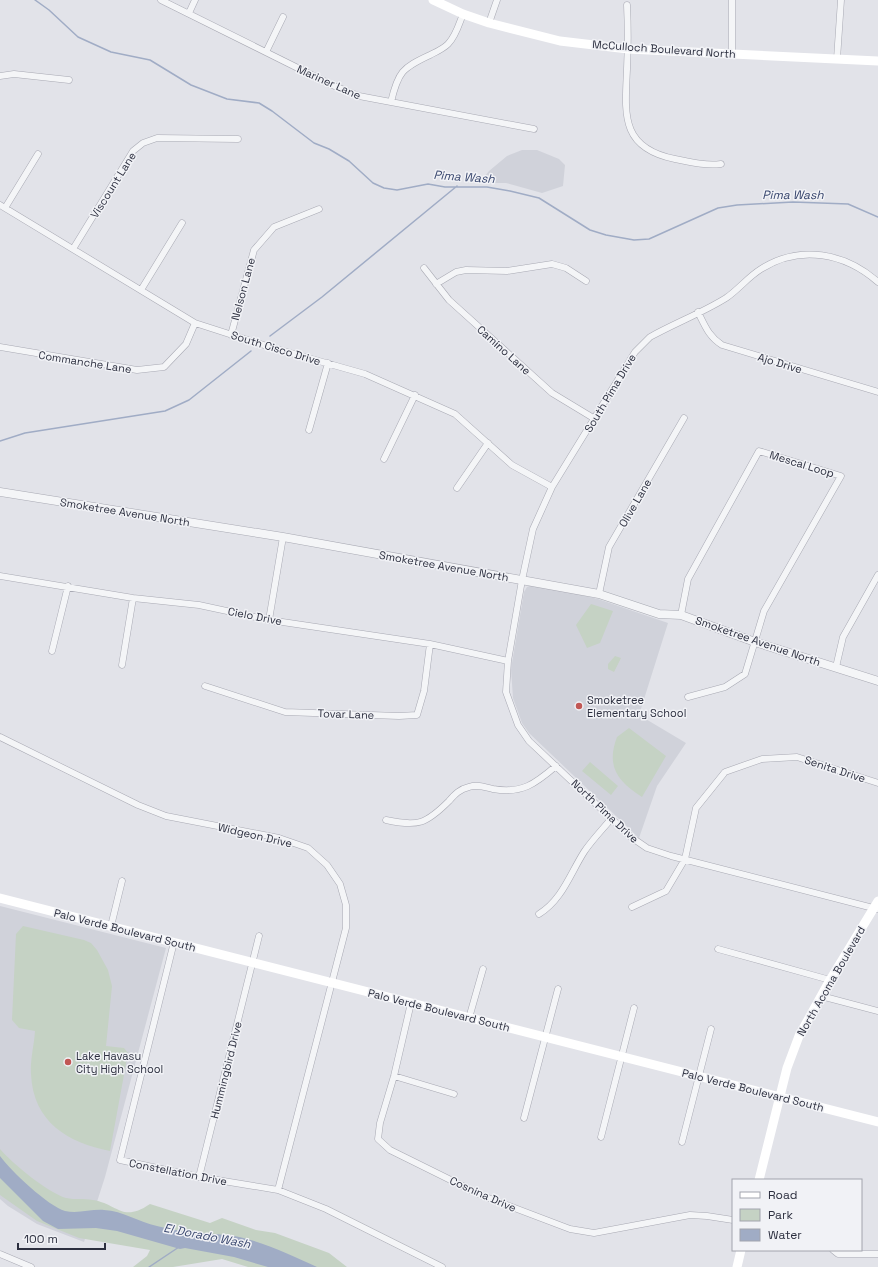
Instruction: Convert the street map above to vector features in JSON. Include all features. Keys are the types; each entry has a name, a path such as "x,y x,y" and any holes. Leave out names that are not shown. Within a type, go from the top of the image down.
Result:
{"main road":[{"name":"McCulloch Boulevard North","path":"433,0 463,14 489,23 560,41 628,49 878,61"},
{"name":"Palo Verde Boulevard South","path":"0,898 878,1122"},
{"name":"North Acoma Boulevard","path":"758,1179 787,1068 799,1036 830,980 877,906"},
{"path":"737,1267 741,1251"}],"street":[{"name":"Mariner Lane","path":"160,0 349,93 371,99 534,129"},
{"path":"189,13 195,0"},
{"path":"489,23 497,0"},
{"path":"732,0 732,54"},
{"path":"837,59 841,0"},
{"path":"628,5 628,49 625,108 627,122 634,135 648,149 660,155 691,163 712,165 721,164"},
{"path":"391,102 397,81 402,72 414,62 443,48 449,43 455,34 463,14"},
{"path":"266,52 283,17"},
{"path":"0,76 14,74 69,80"},
{"name":"Viscount Lane","path":"73,249 133,151 143,142 157,138 238,139"},
{"path":"3,207 38,154"},
{"name":"South Cisco Drive","path":"3,207 194,323 365,374 416,395 456,414 512,465 552,487"},
{"name":"Nelson Lane","path":"231,335 254,250 274,227 319,209"},
{"path":"141,290 182,223"},
{"name":"South Pima Drive","path":"522,580 533,529 552,487 635,352 650,337 730,295 753,274 766,265 801,254 819,254 837,258 866,271 878,282"},
{"path":"436,284 456,272 466,270 507,271 552,264 566,268 586,281"},
{"name":"Camino Lane","path":"424,268 449,300 552,393 595,419"},
{"name":"Ajo Drive","path":"698,312 708,333 713,340 722,346 878,392"},
{"name":"Commanche Lane","path":"0,347 137,370 164,367 186,344 194,323"},
{"path":"309,430 328,363"},
{"path":"384,459 416,395"},
{"name":"Olive Lane","path":"599,594 609,547 684,418"},
{"path":"457,488 488,443"},
{"name":"Mescal Loop","path":"680,615 688,579 760,451 841,476 764,611 755,642"},
{"name":"Smoketree Avenue North","path":"0,492 283,537 599,594 659,614 680,615 755,642 878,681"},
{"path":"269,620 283,537"},
{"path":"836,667 843,637 878,575"},
{"name":"Cielo Drive","path":"0,576 68,586 133,598 199,605 269,620 430,644 508,661"},
{"name":"North Pima Drive","path":"522,580 508,661 506,692 518,725 529,741 611,819 641,845 661,853 877,906"},
{"path":"52,651 68,586"},
{"path":"122,665 133,598"},
{"path":"688,697 725,687 745,674 755,642"},
{"name":"Tovar Lane","path":"205,686 285,712 400,716 417,715 424,691 430,644"},
{"name":"Widgeon Drive","path":"0,737 138,805 166,816 279,838 308,848 327,865 340,884 346,905 346,928 278,1190"},
{"name":"Senita Drive","path":"686,859 696,808 726,772 762,759 797,757 878,783"},
{"path":"386,820 412,824 423,822 433,816 460,790 471,786 482,786 510,792 519,790 533,784 556,766"},
{"path":"539,914 552,904 585,851 611,819"},
{"path":"632,906 666,891 686,859"},
{"path":"111,926 122,881"},
{"name":"Hummingbird Drive","path":"199,1177 259,936"},
{"name":"Constellation Drive","path":"174,942 120,1160 199,1177 278,1190 326,1209 442,1267"},
{"path":"718,949 830,980"},
{"path":"469,1018 483,969"},
{"path":"524,1118 558,989"},
{"path":"821,996 878,1011"},
{"name":"Cosnina Drive","path":"411,1003 394,1076 380,1123 378,1139 390,1150 482,1196 570,1229 594,1233 690,1216 707,1216 732,1220"},
{"path":"601,1137 634,1008"},
{"path":"682,1142 711,1029"},
{"path":"394,1076 454,1094"},
{"path":"834,1251 838,1254 878,1254"},
{"path":"0,1254 31,1267"}],"shaded area":[{"path":"522,150 537,150 559,159 565,165 563,186 542,193 506,183 496,183 486,179 485,176 489,171 507,156"},
{"name":"Smoketree Elementary School","path":"533,584 598,599 668,623 639,715 686,743 657,786 639,838 529,733 522,723 513,698 511,669 524,592 527,587"},
{"name":"Lake Havasu City High School","path":"0,906 166,948 105,1177 84,1242 37,1224 8,1206 0,1199"}],"green space":[{"path":"591,604 613,611 600,643 587,648 576,625"},
{"path":"615,656 621,658 614,672 608,669 608,664"},
{"path":"629,728 666,756 642,797 620,779 613,765 614,747 617,737"},
{"path":"590,762 618,786 611,795 582,771"},
{"path":"23,926 84,940 91,943 97,950 108,970 112,986 106,1046 124,1048 128,1053 110,1151 80,1142 67,1136 56,1128 38,1105 33,1091 31,1074 35,1031 19,1028 12,1020 16,934"},
{"path":"0,1149 13,1162 40,1184 66,1198 93,1200 126,1212 133,1212 150,1204 210,1223 222,1218 256,1230 275,1233 329,1253 347,1267 248,1267 222,1259 173,1267 133,1267 147,1256 150,1250 79,1238 37,1221 0,1195"}],"water":[{"name":"El Dorado Wash","path":"0,1156 30,1187 49,1202 65,1211 111,1211 174,1230 237,1236 272,1247 317,1267 268,1267 234,1257 185,1248 180,1249 117,1231 96,1228 58,1229 43,1221 0,1178"}],"waterway":[{"name":"Pima Wash","path":"35,0 49,10 78,37 111,52 150,60 191,85 227,99 259,103 314,143 329,149 349,161 373,183 384,188 397,190 428,184 445,187 487,187 510,191 539,198 590,230 606,235 634,240 649,239 718,208 737,205 793,202 848,204 878,217"},
{"path":"270,336 322,297 457,186"},
{"path":"0,441 25,433 165,411 189,400 251,351"},
{"path":"149,1267 179,1247"}],"place":[{"name":"Smoketree Elementary School","path":"579,706"},
{"name":"Lake Havasu City High School","path":"68,1062"}]}
